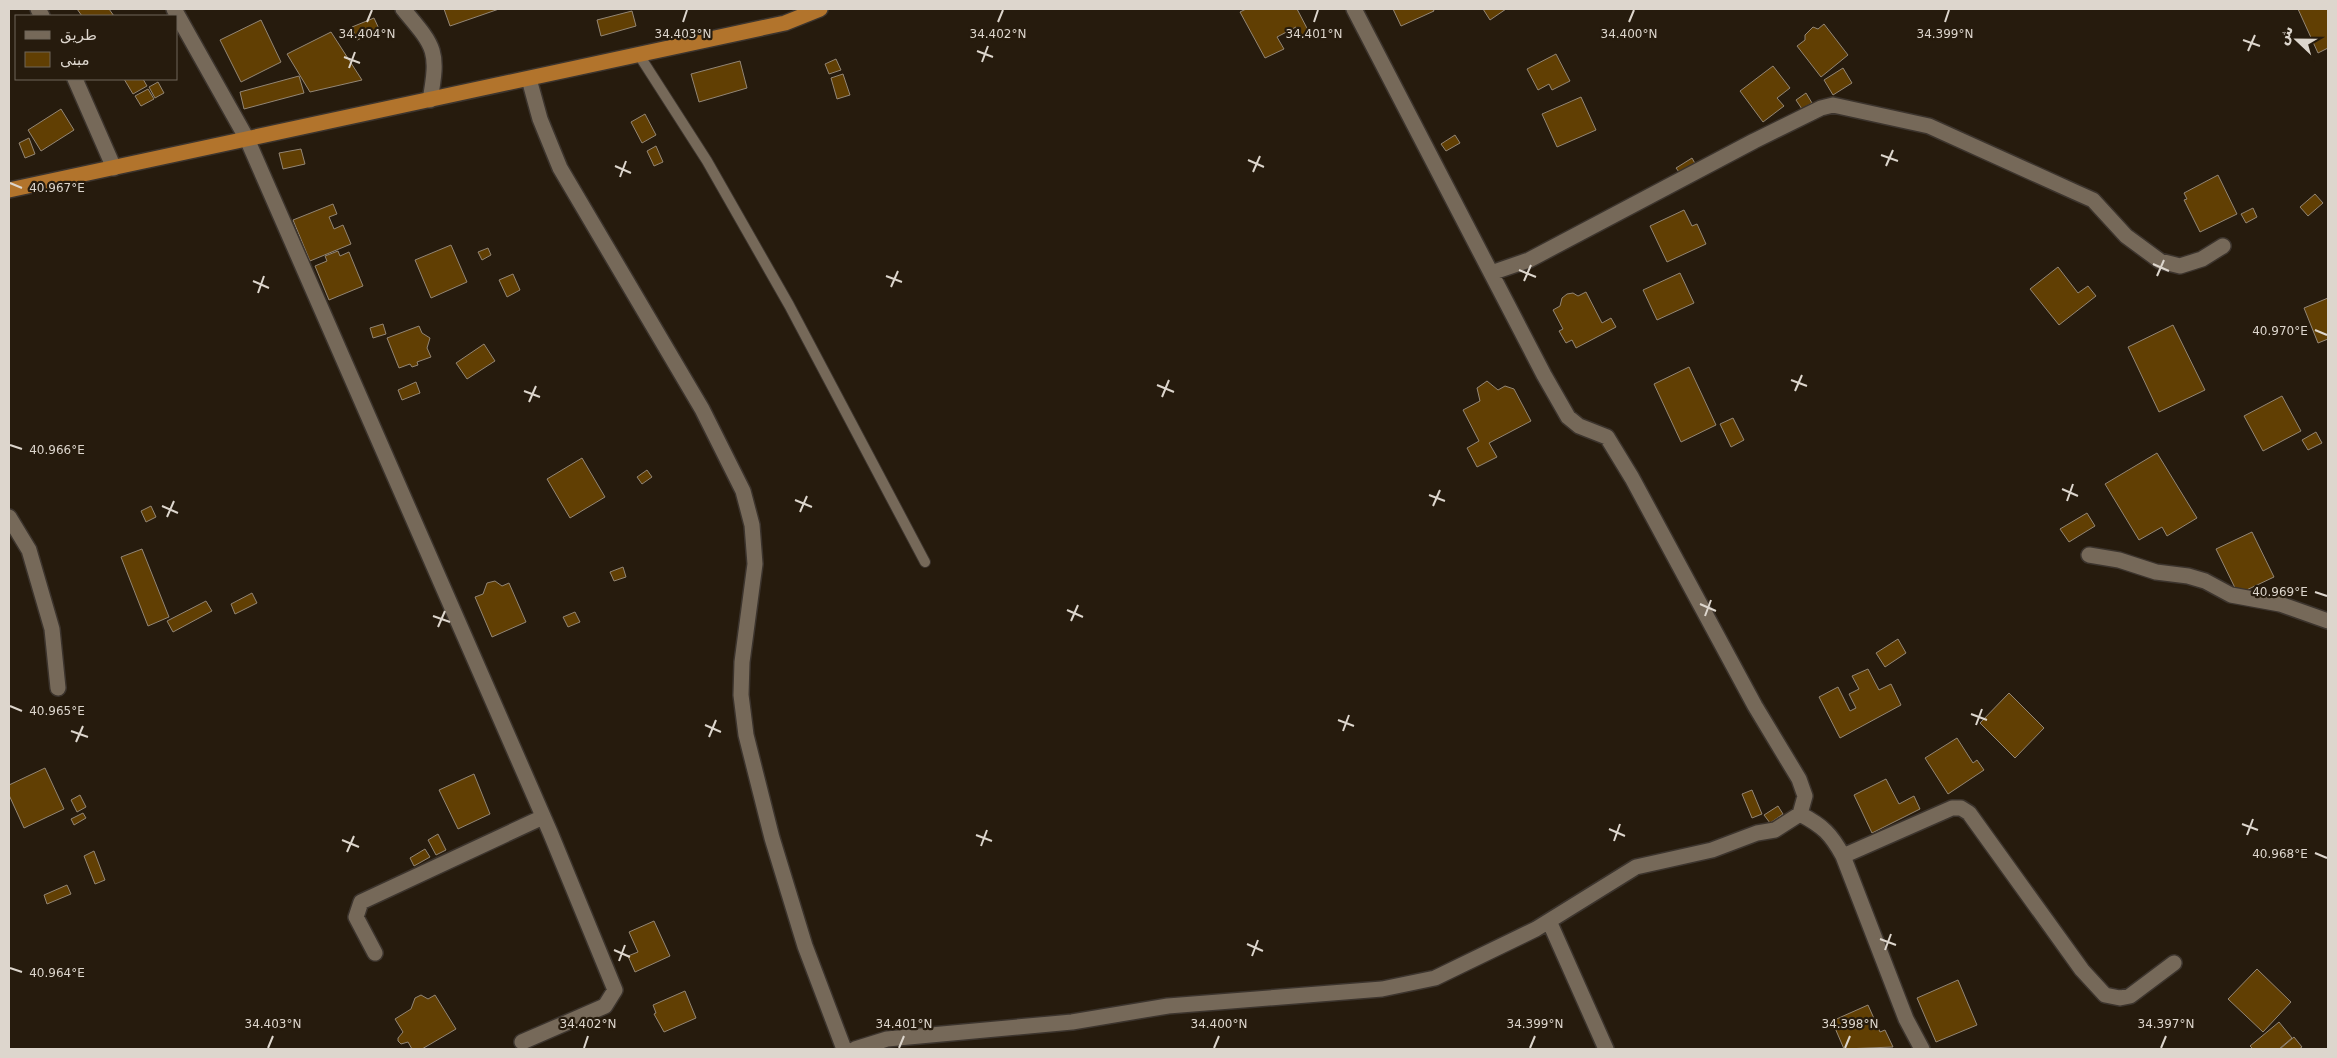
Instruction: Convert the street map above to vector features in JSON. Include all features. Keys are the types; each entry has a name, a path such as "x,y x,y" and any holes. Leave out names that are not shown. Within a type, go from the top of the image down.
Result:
{"highway":[{"path":"9,190 785,23 820,9"}],"street":[{"path":"403,9 433,48 435,69 430,100"},
{"path":"855,1049 887,1039 1072,1022 1168,1006 1382,989 1435,978 1549,921 1636,867 1712,850 1757,833 1775,830 1800,814 1805,796 1799,779 1755,706 1632,478 1606,437 1579,426 1568,417 1354,9"},
{"path":"178,16 247,139 543,817 615,990 605,1006 522,1042"},
{"path":"529,79 540,119 560,168 702,409 743,491 752,526 755,564 742,662 741,695 746,735 772,838 805,946 844,1049"},
{"path":"75,80 114,168"},
{"path":"1491,273 1529,260 1754,141 1821,108 1833,105 1929,126 2093,200 2126,236 2160,261 2180,266 2198,261 2224,246"},
{"path":"9,517 29,550 52,629 58,688"},
{"path":"2088,555 2119,560 2156,572 2188,576 2205,581 2231,595 2280,604 2328,621"},
{"path":"1843,856 1952,808 1961,808 1969,813 1993,844 2082,970 2105,995 2120,998 2130,996 2174,963"},
{"path":"1800,814 1821,826 1833,839 1843,856 1906,1019 1922,1049"},
{"path":"375,953 356,917 362,902 543,817"},
{"path":"1549,921 1606,1049"}],"lane":[{"path":"639,55 707,161 789,305 925,562"}],"building":[{"path":"77,9 109,9 113,15 81,15"},
{"path":"444,9 499,9 450,26"},
{"path":"1246,9 1297,9 1310,34 1302,38 1296,27 1277,37 1284,49 1265,58 1240,12"},
{"path":"1393,9 1433,9 1434,11 1401,26"},
{"path":"1483,9 1506,9 1490,20"},
{"path":"2298,9 2328,9 2328,48 2318,53"},
{"path":"632,11 636,26 601,36 597,20"},
{"path":"374,18 380,31 357,40 352,27"},
{"path":"261,20 281,62 241,82 220,40"},
{"path":"1824,24 1848,55 1821,77 1797,46 1805,40 1805,35 1813,27 1818,29"},
{"path":"331,32 362,80 310,92 287,54"},
{"path":"1556,54 1570,81 1552,90 1549,84 1538,90 1527,69"},
{"path":"836,59 841,70 829,74 825,64"},
{"path":"740,61 747,88 699,102 691,74"},
{"path":"1773,66 1790,88 1777,98 1784,106 1763,122 1740,91"},
{"path":"1843,68 1852,83 1833,95 1824,80"},
{"path":"843,74 850,95 837,99 831,78"},
{"path":"299,76 304,93 244,109 240,92"},
{"path":"125,80 144,80 147,86 133,94"},
{"path":"158,82 164,93 155,98 149,87"},
{"path":"148,89 154,99 141,106 135,96"},
{"path":"1806,93 1812,103 1802,109 1796,100"},
{"path":"1581,97 1596,130 1557,147 1542,114"},
{"path":"61,109 74,130 41,151 28,130"},
{"path":"645,114 656,135 642,143 631,122"},
{"path":"1455,135 1460,143 1446,151 1441,144"},
{"path":"29,138 35,154 25,158 19,143"},
{"path":"656,146 663,162 654,166 647,151"},
{"path":"301,149 305,164 283,169 279,153"},
{"path":"1692,158 1697,167 1682,176 1676,168"},
{"path":"2218,175 2237,214 2200,232 2184,200 2187,199 2184,193"},
{"path":"2315,194 2323,203 2308,216 2300,207"},
{"path":"333,204 337,214 329,217 334,229 343,225 351,244 310,261 293,220"},
{"path":"2253,208 2257,217 2246,223 2241,214"},
{"path":"1684,210 1692,226 1697,224 1706,244 1667,262 1650,226"},
{"path":"451,245 467,282 431,298 415,260"},
{"path":"488,248 491,255 482,260 478,252"},
{"path":"338,251 340,256 349,252 363,286 329,300 315,266 327,261 325,256"},
{"path":"2058,267 2078,293 2088,286 2096,296 2059,325 2030,289"},
{"path":"1680,273 1694,303 1657,320 1643,290"},
{"path":"513,274 520,290 507,297 499,280"},
{"path":"1586,292 1602,323 1611,318 1616,327 1576,348 1572,340 1566,343 1559,331 1563,329 1553,310 1560,306 1562,298 1567,294 1573,293 1578,296"},
{"path":"2328,298 2328,339 2318,343 2304,308"},
{"path":"383,324 386,334 373,338 370,328"},
{"path":"2173,325 2205,390 2159,412 2128,347"},
{"path":"419,326 422,333 430,338 427,348 431,357 417,362 418,365 412,367 410,364 399,368 387,338"},
{"path":"484,344 495,361 467,379 456,363"},
{"path":"1689,367 1716,425 1681,442 1654,384"},
{"path":"1487,381 1498,390 1505,386 1514,389 1531,421 1489,443 1497,457 1477,467 1467,448 1479,441 1463,410 1480,401 1477,388"},
{"path":"416,382 420,393 402,400 398,390"},
{"path":"2282,396 2301,431 2263,451 2244,416"},
{"path":"1733,418 1744,440 1731,447 1720,424"},
{"path":"2316,432 2322,443 2308,450 2302,440"},
{"path":"2157,453 2197,518 2167,536 2162,527 2139,540 2105,484"},
{"path":"582,458 605,497 570,518 547,479"},
{"path":"647,470 652,477 642,484 637,477"},
{"path":"151,506 156,517 146,522 141,511"},
{"path":"2087,513 2095,526 2069,542 2060,529"},
{"path":"2252,532 2274,577 2238,594 2216,549"},
{"path":"142,549 169,617 148,626 121,557"},
{"path":"623,567 626,577 614,581 610,572"},
{"path":"495,581 502,586 509,583 526,622 492,637 475,597 483,594 487,583"},
{"path":"252,593 257,603 235,614 231,604"},
{"path":"206,601 212,611 173,632 167,621"},
{"path":"575,612 580,622 568,627 563,617"},
{"path":"1898,639 1906,653 1885,667 1876,653"},
{"path":"1868,669 1879,690 1891,684 1901,705 1840,738 1819,697 1838,687 1850,711 1856,708 1849,694 1859,689 1852,676"},
{"path":"2009,693 2044,728 2015,758 1980,723"},
{"path":"1957,738 1973,763 1977,760 1984,770 1948,794 1925,758"},
{"path":"45,768 64,809 24,828 9,795 9,785"},
{"path":"474,774 490,814 458,829 439,790"},
{"path":"1886,779 1899,804 1914,796 1920,809 1872,833 1854,795"},
{"path":"1752,790 1762,814 1752,818 1742,794"},
{"path":"80,795 86,807 77,812 71,800"},
{"path":"1778,806 1783,814 1770,823 1764,815"},
{"path":"83,813 86,818 74,825 71,819"},
{"path":"438,834 446,850 436,855 428,840"},
{"path":"425,849 430,857 414,866 410,858"},
{"path":"94,851 105,880 95,884 84,856"},
{"path":"67,885 71,894 47,904 44,895"},
{"path":"654,921 670,956 635,972 628,956 638,952 629,932"},
{"path":"2257,969 2291,1002 2263,1032 2228,999"},
{"path":"1958,980 1977,1025 1936,1042 1917,998"},
{"path":"685,991 696,1018 664,1032 654,1014 656,1013 653,1005"},
{"path":"421,995 428,999 435,995 456,1029 422,1049 412,1049 408,1042 401,1044 398,1041 403,1032 395,1019 411,1009 415,998"},
{"path":"1868,1005 1880,1032 1885,1030 1893,1047 1844,1049 1832,1021"},
{"path":"2279,1022 2292,1038 2279,1049 2253,1049 2250,1046"},
{"path":"2294,1037 2302,1047 2299,1049 2280,1049"}]}
